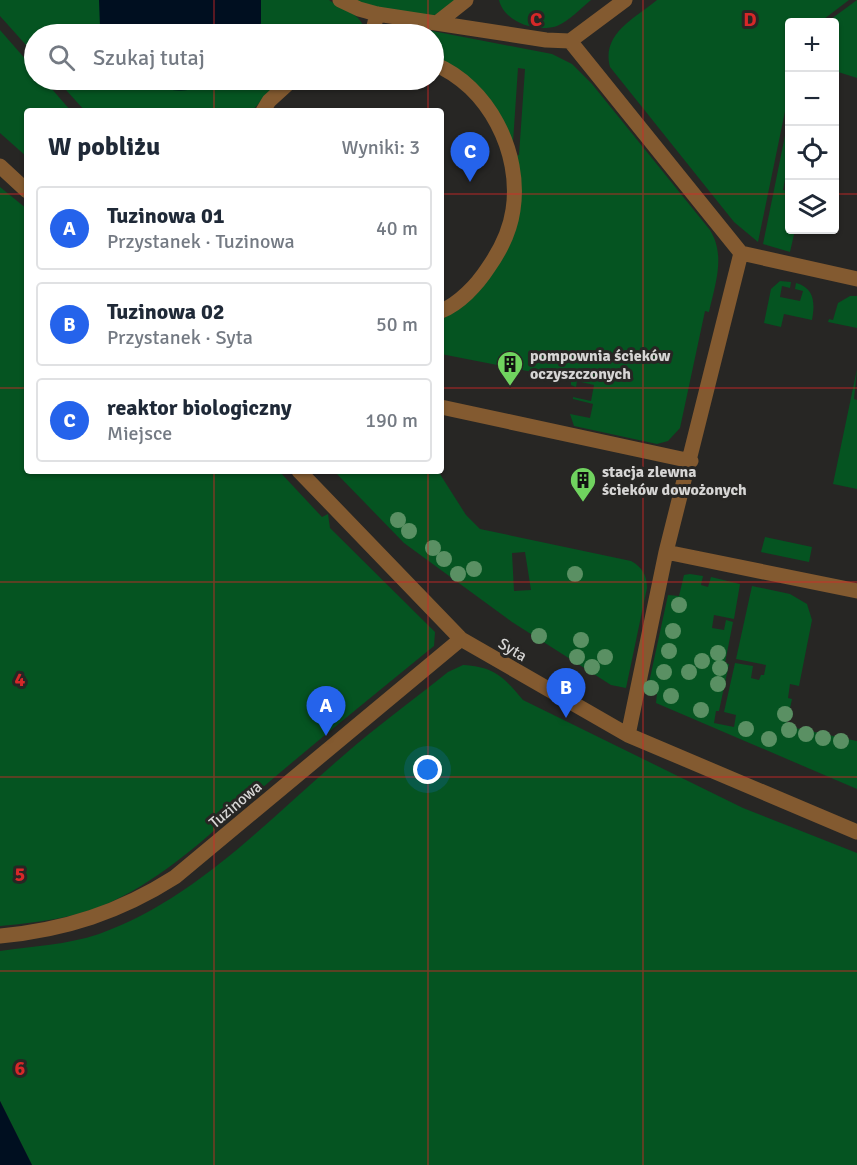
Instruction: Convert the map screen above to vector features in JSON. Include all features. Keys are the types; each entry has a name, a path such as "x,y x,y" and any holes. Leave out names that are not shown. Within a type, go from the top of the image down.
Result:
{"street":[{"path":"340,0 377,14 546,40 570,41 625,0"},
{"path":"437,22 466,0"},
{"path":"374,24 377,14"},
{"path":"570,41 741,253 857,279"},
{"path":"444,69 478,96 501,130 513,169 513,210 501,249 478,283 444,309"},
{"path":"265,108 281,90"},
{"path":"0,166 24,188"},
{"path":"628,735 666,552 691,461 741,253"},
{"path":"444,408 691,461"},
{"name":"Syta","path":"302,474 461,639 628,735 857,832"},
{"path":"666,552 857,591"},
{"name":"Tuzinowa","path":"0,936 34,933 77,923 122,907 175,877 461,639"}],"green space":[{"path":"0,0 329,0 353,14 362,24 24,24 24,43 0,16"},
{"path":"353,0 458,0 438,14 430,16 374,7"},
{"path":"499,0 591,0 561,24 540,28 514,20 502,8"},
{"path":"657,0 849,0 825,18 785,18 785,111 758,242 734,222 610,67 610,45 630,20"},
{"path":"857,0 857,78 839,72 839,18 832,18"},
{"path":"0,30 24,58 24,90 53,90 68,108 24,108 24,154 0,133"},
{"path":"444,33 552,54 572,64 592,84 710,230 717,250 716,281 709,312 705,311 680,428 668,441 657,444 574,426 570,414 590,418 593,404 573,399 573,397 591,401 594,385 577,381 576,387 571,385 571,382 553,378 553,376 444,355 444,318 464,305 502,259 515,156 519,155 525,69 518,68 513,142 444,68"},
{"path":"66,90 271,90 255,108 82,108"},
{"path":"785,136 783,190 785,190 785,234 794,234 790,252 763,244"},
{"path":"0,187 24,207 24,474 282,474 322,517 328,514 330,528 435,632 434,646 289,765 199,844 143,885 108,903 78,914 0,926"},
{"path":"780,281 791,282 790,288 782,286 780,297 800,301 803,291 795,289 796,283 807,289 813,303 812,320 784,314 781,327 764,323 771,289"},
{"path":"850,296 857,296 857,328 828,322 829,319 833,320 838,303"},
{"path":"857,369 854,399 857,400 857,489 833,484"},
{"path":"337,474 440,474 466,515 480,529 635,563 645,575 647,588 626,688 611,685 512,622 404,543","holes":["525,552 531,590 514,591 512,553"]},
{"path":"765,537 812,547 809,562 761,552"},
{"path":"684,575 703,576 701,585 708,587 711,577 740,584 734,619 714,615 712,628 724,630 726,620 733,622 725,663 729,664 719,711 716,711 714,723 734,727 736,715 724,712 735,663 753,666 751,678 759,680 761,675 764,675 766,665 736,659 752,586 790,594 807,604 812,620 799,686 790,684 788,698 792,699 786,726 857,741 857,789 656,703 657,693 647,692 668,595 679,596"},
{"path":"463,665 483,668 497,674 523,700 743,808 857,853 857,1165 32,1165 0,1101 0,951 87,938 134,919 167,901 199,880 229,856 382,723 448,672"}],"water":[{"path":"99,0 261,0 261,23 100,24"},
{"path":"0,1101 32,1165 0,1165"}],"place":[{"name":"reaktor biologiczny","path":"470,182"},
{"name":"pompownia ścieków oczyszczonych","path":"510,387"},
{"name":"stacja zlewna ścieków dowożonych","path":"583,503"},
{"name":"Tuzinowa 02","path":"566,718"},
{"name":"Tuzinowa 01","path":"326,736"}]}
